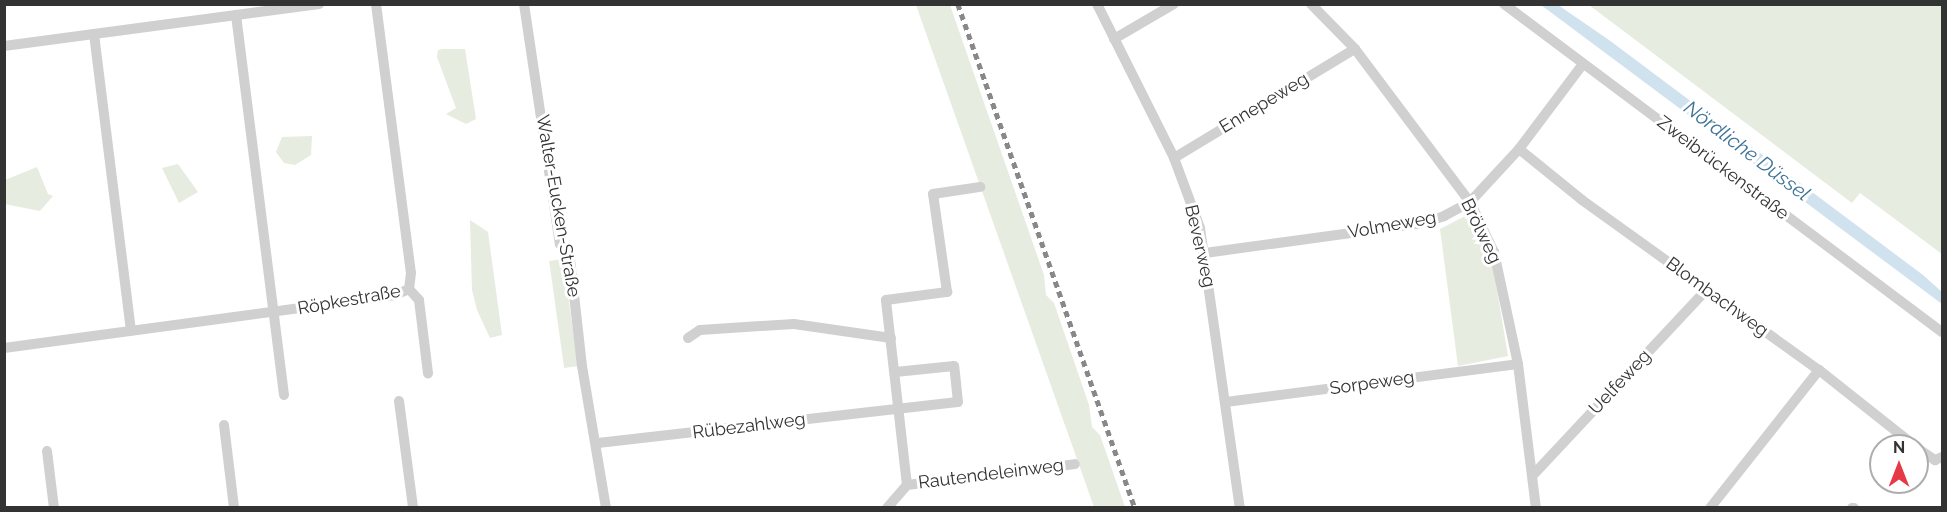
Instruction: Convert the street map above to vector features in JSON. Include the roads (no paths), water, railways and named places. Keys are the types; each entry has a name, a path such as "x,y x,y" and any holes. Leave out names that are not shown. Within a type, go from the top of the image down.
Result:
{"street":[{"path":"4,46 319,4"},
{"path":"376,4 411,273 409,290"},
{"name":"Walter-Eucken-Straße","path":"524,4 560,244 570,259 582,366 598,444 606,507"},
{"name":"Beverweg","path":"1097,4 1174,158 1205,253 1240,507"},
{"path":"1114,39 1174,4"},
{"name":"Brölweg","path":"1311,4 1355,49 1470,202 1498,263 1518,364 1534,474 1536,507"},
{"name":"Zweibrückenstraße","path":"1504,4 1942,332"},
{"name":"Röpkestraße","path":"236,15 284,395"},
{"path":"94,34 131,331"},
{"name":"Ennepeweg","path":"1174,158 1355,49"},
{"name":"Volmeweg","path":"1205,253 1423,223 1470,202 1520,149 1583,64"},
{"name":"Blombachweg","path":"1520,149 1582,200 1819,370 1900,434"},
{"name":"Rautendeleinweg","path":"907,485 886,300 947,292 933,194 980,187"},
{"name":"Röpkestraße","path":"4,348 395,295 409,290 419,300 428,373"},
{"name":"Uelfeweg","path":"1534,474 1707,290"},
{"path":"688,338 700,330 794,324 891,338"},
{"name":"Sorpeweg","path":"1226,402 1518,364"},
{"name":"Rübezahlweg","path":"598,444 958,402 954,366 895,372"},
{"path":"1710,507 1819,370"},
{"path":"399,401 413,507"},
{"path":"224,425 234,507"},
{"path":"47,451 54,507"},
{"name":"Rautendeleinweg","path":"887,507 907,485 1075,464"}],"water":[{"name":"Nördliche Düssel","path":"1541,5 1558,5 1609,40 1923,275 1942,292 1942,304"}],"railway":[{"path":"958,4 1135,508"}]}
